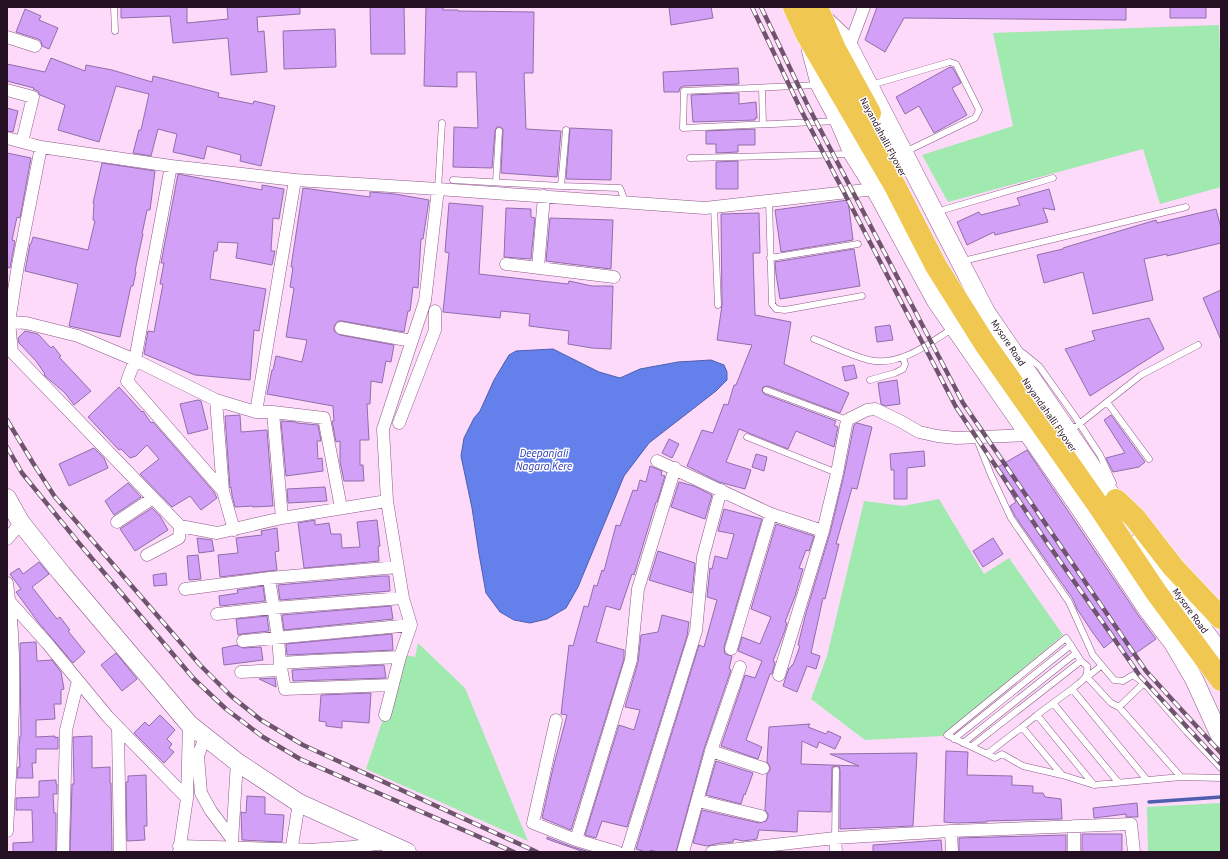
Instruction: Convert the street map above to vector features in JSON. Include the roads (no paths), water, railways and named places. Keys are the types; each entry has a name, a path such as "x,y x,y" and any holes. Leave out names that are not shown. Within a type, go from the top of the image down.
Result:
{"highway":[{"path":"794,7 826,81"},
{"name":"Mysore Road","path":"819,12 842,48"},
{"name":"Nayandahalli Flyover","path":"842,48 948,263 986,344 1098,505 1156,592 1221,680"},
{"name":"Nayandahalli Flyover","path":"826,81 948,263 1037,400 1221,666"},
{"path":"1114,498 1135,518 1173,567 1219,616"}],"street":[{"path":"842,48 864,7"},
{"path":"7,37 35,46"},
{"name":"Mysore Road","path":"842,48 869,86 904,152 934,213 948,263 1074,428 1114,498 1158,566 1221,654"},
{"path":"826,81 839,121 853,154 875,189 936,300 1147,609 1172,643 1194,679 1221,738"},
{"path":"7,90 33,97 22,142"},
{"path":"7,138 42,147 171,166 295,180 705,208 875,189"},
{"path":"42,147 12,263 9,322 12,352 180,526 217,533 282,518 387,501"},
{"path":"171,166 135,360 126,381 223,491"},
{"path":"256,412 295,180"},
{"path":"385,715 400,657 411,625 402,598 387,501 382,429 425,301 438,189"},
{"path":"538,268 544,196"},
{"path":"506,264 614,277"},
{"path":"399,423 435,330 435,311"},
{"path":"9,322 26,323 78,336 135,360 216,400 256,412 273,412 324,418 341,508"},
{"path":"341,328 412,341"},
{"path":"216,400 223,491 234,530"},
{"path":"779,675 838,473 848,419 867,410 875,409 919,432 937,436 956,438 1028,435"},
{"path":"273,412 282,518"},
{"path":"657,461 675,468 771,514 822,531"},
{"path":"576,840 631,660 638,589 675,468"},
{"path":"627,852 696,631 703,557 721,490"},
{"path":"7,498 21,523 62,574 189,724 237,762 300,802 407,852"},
{"path":"117,522 153,498"},
{"path":"731,649 771,514"},
{"path":"7,539 21,523"},
{"path":"147,555 179,538 180,526"},
{"path":"185,589 269,578 398,567"},
{"path":"269,578 285,690 392,685"},
{"path":"7,583 10,602 10,725 7,830"},
{"path":"217,614 402,598"},
{"path":"10,602 118,727 187,798"},
{"path":"243,641 411,625"},
{"path":"241,672 281,667 400,657"},
{"path":"683,852 711,751 740,667"},
{"path":"63,852 66,730 78,681"},
{"path":"556,720 533,823 576,840 617,852"},
{"path":"189,724 187,798 179,849 232,843 291,851 385,843"},
{"path":"118,727 120,852"},
{"path":"205,737 198,756 201,793 232,843"},
{"path":"711,751 763,768"},
{"path":"232,843 237,762"},
{"path":"698,801 761,816"},
{"path":"291,851 300,802"},
{"path":"712,852 835,838 952,830 1131,824 1134,852"},
{"path":"1074,826 1074,852"},
{"path":"952,830 952,852"},
{"path":"835,838 836,852"}],"lane":[{"path":"114,7 115,31"},
{"path":"869,86 950,62 956,64 979,110 975,118 904,152"},
{"path":"826,81 762,88 684,92 683,128 839,121"},
{"path":"762,88 763,124"},
{"path":"438,189 442,123"},
{"path":"561,186 566,130"},
{"path":"496,182 499,131"},
{"path":"690,158 853,154"},
{"path":"934,213 1053,178"},
{"path":"453,180 620,188 623,196 622,202"},
{"path":"769,201 772,304 776,309 785,310 862,296"},
{"path":"714,207 718,305"},
{"path":"948,263 1186,207"},
{"path":"770,258 858,244"},
{"path":"814,339 870,360 893,360 915,352 954,328"},
{"path":"1074,428 1141,374 1198,345"},
{"path":"870,380 896,373 903,369 905,364 903,356"},
{"path":"766,390 848,419"},
{"path":"1107,402 1149,459"},
{"path":"747,437 838,473"},
{"path":"976,437 991,476 1011,518 1070,602 1093,656 1114,680 1123,681 1133,675 1144,683 1221,768"},
{"path":"1087,677 1087,666 1081,661 1071,645 954,739 972,746 995,758 1002,754 1023,766 1062,775 1094,785 1181,777 1221,778"},
{"path":"963,743 1076,654"},
{"path":"972,746 1081,661"},
{"path":"987,754 1101,666"},
{"path":"1087,677 1107,699 1119,707 1181,777"},
{"path":"1119,707 1144,683"},
{"path":"1072,688 1147,780"},
{"path":"1053,703 1118,782"},
{"path":"1037,715 1094,785"},
{"path":"1022,727 1062,775"},
{"path":"835,838 836,770"}],"water":[{"name":"Deepanjali Nagara Kere","path":"553,349 599,372 620,378 640,369 678,362 711,360 724,365 727,372 727,380 716,391 649,443 624,476 578,587 566,608 547,619 530,623 514,620 500,612 486,593 472,508 461,456 464,438 474,418 480,411 494,380 509,355 516,351"}],"waterway":[{"path":"1149,802 1221,797"}],"railway":[{"path":"752,7 801,110 956,407 1046,541 1140,676 1221,764"},
{"path":"761,7 808,106 963,403 1146,671 1221,753"},
{"path":"7,420 55,497 200,665 231,696 261,720 303,745 537,852"},
{"path":"7,447 22,473 78,542 194,679 226,709 263,737 300,759 514,852"}]}
